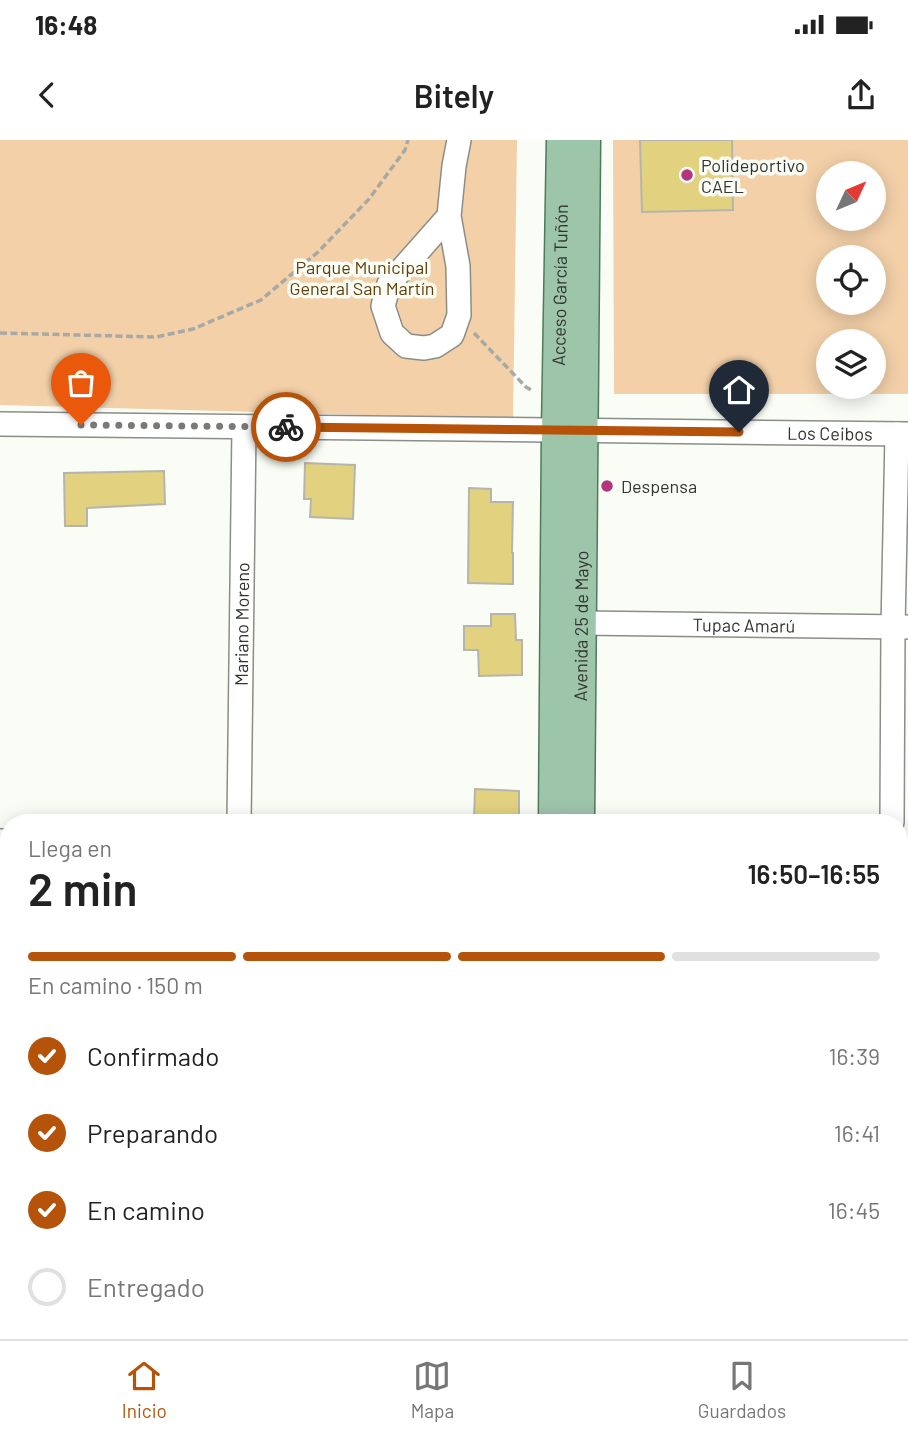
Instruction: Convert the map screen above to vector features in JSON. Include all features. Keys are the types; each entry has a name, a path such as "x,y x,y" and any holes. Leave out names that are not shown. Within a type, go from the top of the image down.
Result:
{"main road":[{"name":"Acceso García Tuñón","path":"562,140 558,394 570,430"},
{"name":"Acceso García Tuñón","path":"570,430 585,140"},
{"name":"Avenida 25 de Mayo","path":"570,430 580,623 579,814"},
{"name":"Avenida 25 de Mayo","path":"554,814 570,430"}],"street":[{"path":"449,216 388,284 383,306 392,333 406,346 435,346 452,335 459,315 458,266 449,216 459,140"},
{"name":"Los Ceibos","path":"0,424 902,434"},
{"name":"Mariano Moreno","path":"239,814 244,427"},
{"path":"892,814 901,627 902,434"},
{"name":"Tupac Amarú","path":"580,623 901,627"}],"path":[{"path":"0,334 156,337 193,329 261,300 318,252 369,199 404,150 408,140"},
{"path":"459,315 526,387 538,392 558,394"}],"green space":[{"name":"Parque Municipal General San Martín","path":"0,140 517,140 513,419 0,405"},
{"path":"613,140 908,140 908,394 886,394 886,329 816,329 816,394 614,394"}],"building":[{"name":"Polideportivo CAEL","path":"640,140 732,140 733,210 642,212"},
{"path":"305,463 355,465 353,519 310,517 311,499 304,499"},
{"path":"164,471 165,504 87,508 87,526 65,526 64,473"},
{"path":"469,488 491,489 491,502 513,502 513,584 468,583"},
{"path":"491,614 515,614 516,640 522,640 522,675 479,676 478,650 464,650 464,626 491,626"},
{"path":"475,789 519,791 519,814 474,814"}],"way so far":[{"path":"81,425 286,427"}],"place":[{"name":"Polideportivo CAEL","path":"687,175"},
{"name":"Despensa","path":"607,486"}],"route":[{"path":"286,427 739,432"}]}
